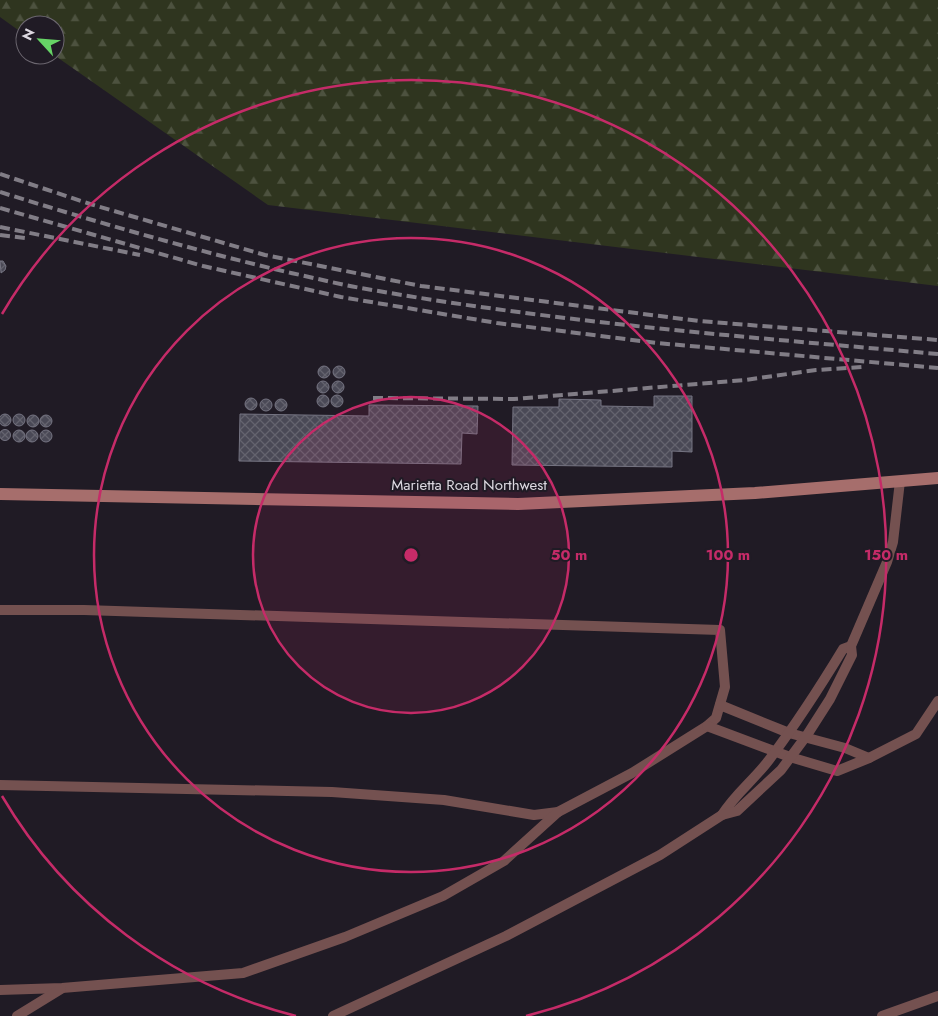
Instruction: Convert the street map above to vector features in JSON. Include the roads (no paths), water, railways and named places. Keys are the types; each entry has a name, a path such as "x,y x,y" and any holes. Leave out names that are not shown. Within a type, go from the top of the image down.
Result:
{"street":[{"name":"Marietta Road Northwest","path":"0,494 518,504 755,493 938,478"}],"lane":[{"path":"333,1016 527,925 660,855 722,815 737,811 780,770 805,738 830,699 852,655 851,646 887,562 893,542 900,481"},
{"path":"0,610 84,610 720,630 725,687 716,718 707,726 632,773 558,812 504,861 443,896 346,937 243,972 62,988 0,990"},
{"path":"722,815 730,802 776,751 817,693 843,648 851,646"},
{"path":"707,726 790,757 837,771 869,758 916,734 938,701"},
{"path":"720,705 788,733 845,748 869,758"},
{"path":"0,785 332,792 444,800 534,815 558,812"},
{"path":"17,1016 62,988"},
{"path":"882,1016 938,996"}],"railway":[{"path":"0,174 90,204 265,255 421,286 699,321 938,340"},
{"path":"0,192 181,245 291,273 361,288 433,300 577,319 721,335 938,354"},
{"path":"0,208 203,266 341,297 497,323 657,343 938,368"},
{"path":"0,227 140,255"},
{"path":"0,235 25,238"},
{"path":"373,398 514,399 745,380 816,370 862,367"}]}
